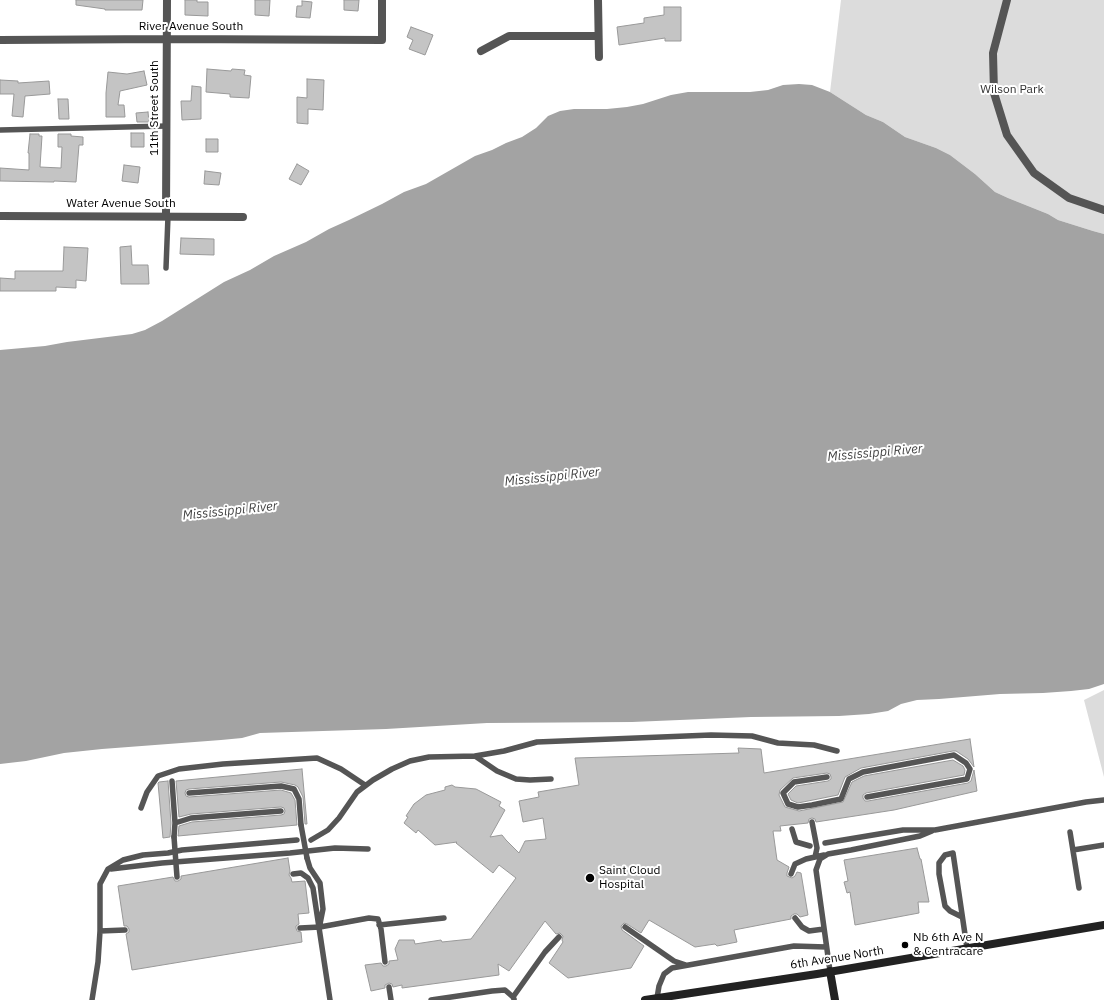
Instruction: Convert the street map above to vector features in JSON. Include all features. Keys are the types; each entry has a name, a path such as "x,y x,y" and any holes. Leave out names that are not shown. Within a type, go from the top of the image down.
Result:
{"street":[{"name":"11th Street South","path":"167,0 167,216"},
{"name":"River Avenue South","path":"0,40 382,40 382,0"},
{"path":"598,0 598,57"},
{"path":"1007,0 993,53 994,93 1007,135 1034,173 1069,198 1104,210"},
{"path":"481,50 509,36 598,36"},
{"name":"Water Avenue South","path":"0,216 243,216"},
{"name":"6th Avenue North","path":"645,1000 830,971 1104,925"},
{"path":"830,971 835,1000"}],"lane":[{"path":"0,130 167,126"},
{"path":"166,268 167,216"},
{"path":"310,840 328,830 339,818 357,792 372,780 410,761 429,757 474,756 504,751 537,742 711,735 752,736 778,743 814,745 836,751"},
{"path":"827,777 794,782 783,794 788,804 798,807 841,799 849,779 863,772 878,769 954,755 966,762 970,769 966,779 867,797"},
{"path":"474,756 497,770 516,779 530,780 551,778"},
{"path":"142,808 146,792 158,776 179,769 223,764 317,758 341,769 365,786"},
{"path":"172,781 175,823 174,837 176,877"},
{"path":"189,793 281,786 294,789 299,798 301,825 307,858 310,868 320,883 323,909 320,926"},
{"path":"825,843 903,830 935,830 1104,800"},
{"path":"175,823 191,818 281,811"},
{"path":"812,822 817,848 815,857"},
{"path":"792,829 796,842 810,846"},
{"path":"791,874 795,864 815,857 920,836 935,830"},
{"path":"1070,832 1079,888"},
{"path":"92,1000 98,962 100,931 100,884 108,869 123,860 143,855 297,840"},
{"path":"1073,850 1104,845"},
{"path":"108,869 335,848 368,850"},
{"path":"962,917 950,911 945,906 939,874 939,863 945,855 953,853 967,948"},
{"path":"828,854 820,859 816,870 830,971"},
{"path":"293,874 300,873 308,878 313,888 320,926 330,1000"},
{"path":"300,928 369,918 378,919 381,929 385,962"},
{"path":"379,925 444,918"},
{"path":"795,918 802,927 809,931 824,929"},
{"path":"625,927 674,961 687,965"},
{"path":"100,931 125,930"},
{"path":"431,1000 505,990 514,999 545,952 559,937"},
{"path":"657,999 659,986 664,974 672,968 794,946 826,947"},
{"path":"390,987 391,1000"}],"green space":[{"name":"Wilson Park","path":"841,0 1104,0 1104,234 1058,220 1048,214 995,192 975,174 950,155 936,148 905,137 883,122 866,115 830,92"},
{"path":"1104,690 1104,777 1084,700"}],"water":[{"name":"Mississippi River","path":"783,85 812,85 830,92 866,115 883,122 905,137 936,148 950,155 975,174 995,192 1048,214 1058,220 1104,234 1104,684 1089,689 1071,691 917,700 901,704 888,711 869,714 632,722 487,723 386,729 260,733 242,738 64,753 26,761 0,764 0,350 45,346 132,334 145,330 224,282 404,192 426,184 475,156 522,137 536,128 548,116 560,111 627,107 688,92 750,92 768,90"}],"building":[{"path":"76,0 143,0 142,10 105,10 76,5"},
{"path":"185,0 208,2 208,16 185,15"},
{"path":"255,0 270,0 269,16 255,15"},
{"path":"344,0 359,0 358,11 344,10"},
{"path":"302,1 312,2 310,18 296,17 297,6 302,6"},
{"path":"664,7 681,7 681,41 665,41 665,38 619,45 617,27 644,23 644,18 664,15"},
{"path":"411,27 433,35 425,55 409,49 413,40 407,37"},
{"path":"207,69 231,71 232,69 245,70 244,75 251,76 249,98 230,97 230,94 206,92"},
{"path":"144,71 147,85 120,91 118,105 124,105 125,117 106,117 108,72 127,74"},
{"path":"307,79 324,80 323,110 308,109 308,124 297,123 297,97 307,98"},
{"path":"0,80 18,81 18,83 49,81 50,94 25,96 23,117 12,116 14,94 0,94"},
{"path":"192,86 201,87 201,119 182,120 181,101 191,101"},
{"path":"58,99 68,99 69,119 59,119"},
{"path":"148,112 149,122 137,122 136,113"},
{"path":"131,133 144,133 144,147 131,147"},
{"path":"30,134 39,134 39,136 42,136 40,167 61,168 62,147 58,147 58,134 71,134 71,136 83,137 83,145 79,145 76,182 0,181 0,168 29,170 28,153"},
{"path":"206,139 218,139 218,152 206,152"},
{"path":"297,164 309,171 301,185 289,179"},
{"path":"124,165 140,167 138,183 122,181"},
{"path":"205,171 221,173 219,185 204,184"},
{"path":"181,238 214,239 214,255 180,254"},
{"path":"131,246 132,265 148,265 149,284 121,284 120,247"},
{"path":"64,247 88,248 86,281 76,280 76,288 56,287 56,291 0,291 0,278 15,279 15,271 63,271"},
{"path":"970,739 974,767 968,759 956,751 953,751 861,768 845,777 838,795 798,803 791,800 788,794 796,786 828,781 831,777 830,774 827,773 793,778 780,790 779,795 785,807 799,811 843,802 852,782 864,776 953,760 963,766 965,770 964,775 866,793 863,795 863,798 865,801 868,801 968,783 971,781 974,770 977,791 894,810 816,822 815,819 812,818 809,819 808,823 780,826 781,831 773,831 777,860 789,867 787,876 792,878 797,872 801,873 808,915 800,917 797,914 794,914 791,916 791,919 734,930 737,942 717,946 715,944 695,947 649,920 641,933 624,923 621,926 622,930 644,946 631,968 568,978 549,963 563,942 563,936 560,933 556,934 545,921 509,971 498,964 499,975 402,988 402,985 393,987 392,984 389,983 385,985 385,988 371,991 365,965 381,963 383,966 386,966 389,964 389,961 398,960 395,949 399,940 414,940 415,944 441,940 442,942 471,939 516,878 499,865 493,873 456,843 457,842 435,845 418,830 416,833 404,823 408,817 406,816 414,804 426,795 445,790 445,787 452,785 455,787 476,789 501,802 499,806 505,810 490,837 502,835 519,853 525,841 546,839 543,818 523,822 519,801 539,797 538,792 579,785 575,758 739,753 738,748 761,749 764,773"},
{"path":"302,769 307,824 305,824 303,797 298,787 295,785 281,782 189,789 186,790 185,793 186,796 189,797 281,790 291,793 295,800 297,825 178,836 179,826 192,822 281,815 284,814 285,811 284,808 281,807 191,814 179,817 176,781"},
{"path":"168,781 171,823 170,837 163,838 158,783"},
{"path":"917,848 921,859 929,902 918,902 919,913 855,925 850,892 847,893 844,882 848,881 844,860"},
{"path":"288,858 290,871 289,875 292,882 305,881 309,913 298,914 299,924 296,926 297,931 301,932 302,942 132,970 126,934 129,932 129,929 127,926 124,926 118,886 173,877 175,881 178,881 181,879 181,876"}],"place":[{"name":"Saint Cloud Hospital","path":"590,878"},
{"name":"Nb 6th Ave N & Centracare","path":"905,945"}]}
